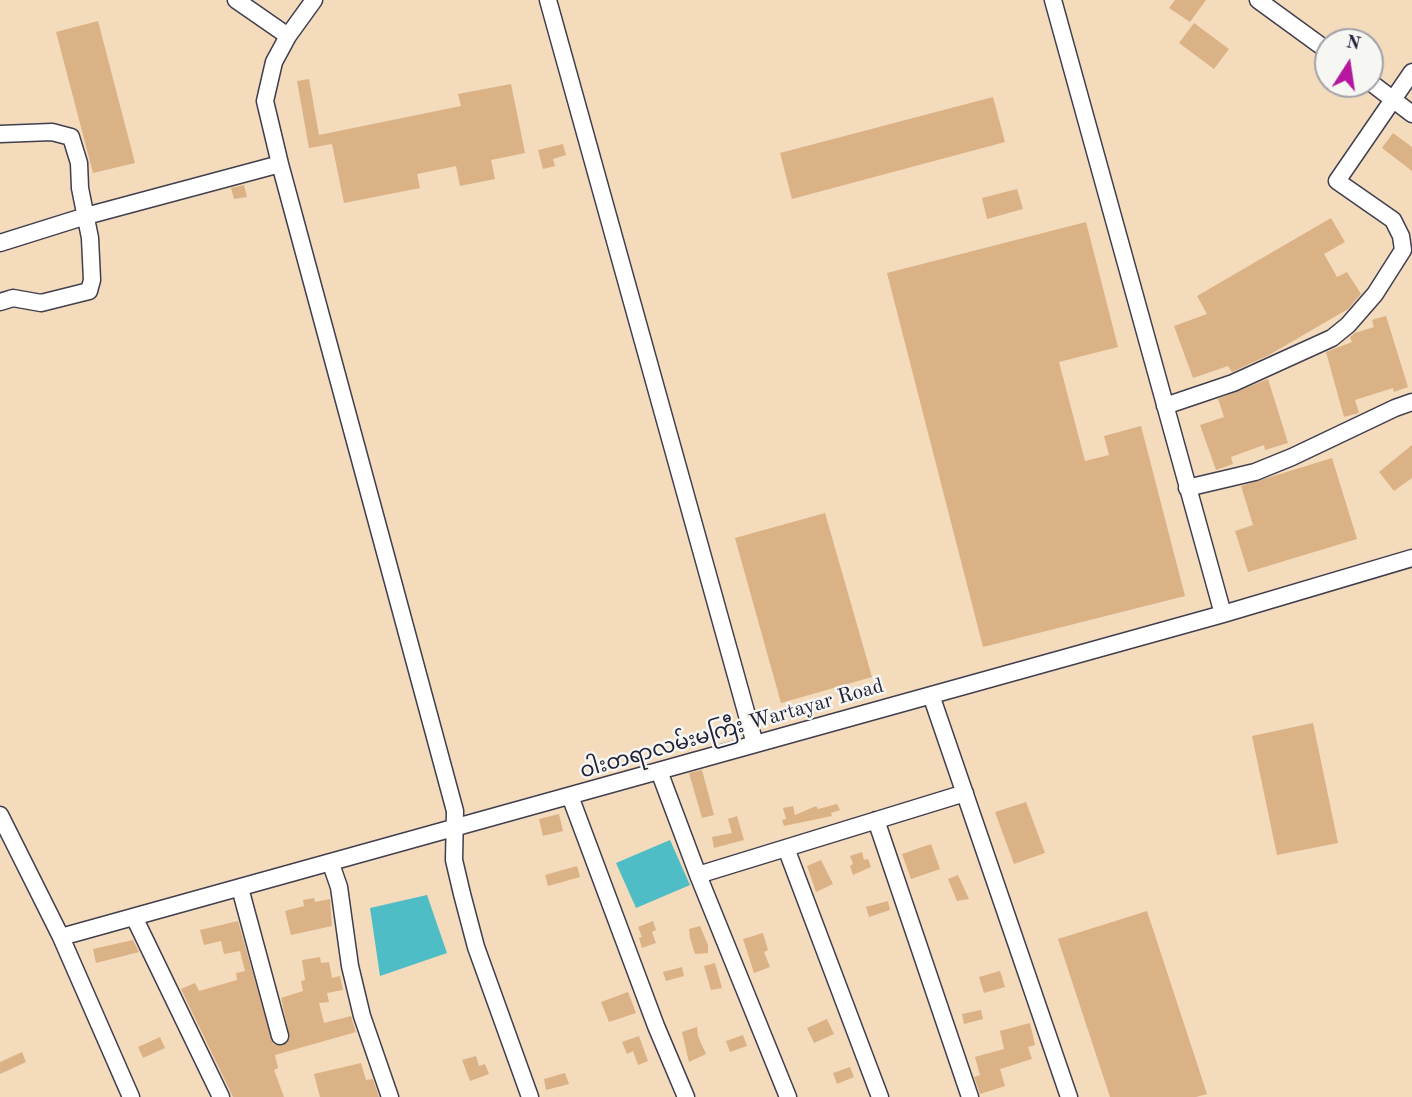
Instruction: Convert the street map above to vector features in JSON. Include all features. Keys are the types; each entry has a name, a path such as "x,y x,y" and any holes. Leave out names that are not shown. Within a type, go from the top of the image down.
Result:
{"street":[{"path":"236,0 288,36"},
{"path":"314,0 288,36 274,62 265,100 451,797 454,811 454,860 475,947 530,1097"},
{"path":"548,0 755,744"},
{"path":"1053,0 1223,614"},
{"path":"1258,0 1314,41"},
{"path":"1165,406 1233,383 1332,338 1348,325 1375,295 1403,250 1401,236 1393,220 1337,181 1412,72"},
{"path":"1384,93 1412,114"},
{"path":"0,134 52,132 71,137 79,163 80,188 90,238 92,280 89,291 41,303 13,298 0,302"},
{"path":"0,243 86,216 281,164"},
{"path":"1187,488 1255,472 1412,402"},
{"name":"ဝါးတရာလမ်းမကြီး Wartayar Road","path":"61,937 1223,614 1412,558"},
{"path":"931,695 1069,1097"},
{"path":"659,771 788,1097"},
{"path":"698,875 965,793"},
{"path":"570,796 656,1026 686,1097"},
{"path":"0,815 61,937 131,1097"},
{"path":"876,820 970,1097"},
{"path":"786,848 880,1097"},
{"path":"331,864 339,887 350,966 362,1016 390,1097"},
{"path":"240,888 280,1036"},
{"path":"134,917 221,1097"}],"water":[{"path":"670,840 690,885 636,908 616,863"},
{"path":"427,895 447,953 380,976 370,908"}],"building":[{"path":"1175,0 1206,0 1190,22 1169,8"},
{"path":"98,21 135,163 93,173 56,32"},
{"path":"1194,23 1229,49 1214,69 1179,43"},
{"path":"309,79 319,135 461,106 458,94 511,84 525,153 491,160 495,179 460,186 456,166 417,174 420,188 344,203 332,144 309,148 297,81"},
{"path":"993,97 1005,142 792,199 780,153"},
{"path":"1393,133 1412,147 1412,171 1382,148"},
{"path":"563,144 566,155 553,159 555,166 543,169 538,150"},
{"path":"244,185 247,197 234,199 231,188"},
{"path":"1017,189 1023,209 987,219 982,198"},
{"path":"1331,218 1345,242 1324,254 1337,277 1347,272 1361,294 1348,309 1269,355 1232,372 1228,366 1193,378 1174,326 1207,314 1197,296"},
{"path":"1086,222 1118,347 1059,362 1085,461 1109,455 1104,436 1141,426 1185,596 983,647 887,273"},
{"path":"1386,316 1408,387 1394,392 1393,388 1355,400 1359,413 1344,417 1326,352 1352,342 1350,337 1355,333 1374,327 1372,320"},
{"path":"1268,379 1288,443 1265,450 1264,445 1231,457 1233,464 1216,470 1200,425 1224,417 1218,399"},
{"path":"1412,445 1412,478 1394,491 1379,472"},
{"path":"1332,458 1357,539 1248,572 1235,531 1253,525 1241,486"},
{"path":"825,513 872,677 781,703 735,538"},
{"path":"1313,723 1338,843 1277,855 1252,736"},
{"path":"702,770 714,815 702,818 689,773"},
{"path":"1026,802 1045,853 1014,864 995,812"},
{"path":"837,804 840,810 831,813 832,816 784,826 782,820 786,819 783,808 793,806 795,815 816,806 818,809"},
{"path":"559,814 563,831 543,836 539,819"},
{"path":"737,816 744,840 714,848 712,837 732,833 728,819"},
{"path":"931,844 940,869 911,879 902,854"},
{"path":"862,852 864,860 868,859 871,867 853,875 850,856"},
{"path":"821,860 833,884 816,892 807,866"},
{"path":"577,866 580,877 548,886 545,875"},
{"path":"958,875 969,899 957,901 948,879"},
{"path":"314,898 315,902 330,899 332,926 291,935 285,911 304,906 303,900"},
{"path":"888,901 890,910 869,917 866,907"},
{"path":"1147,911 1207,1094 1196,1097 1110,1097 1058,939"},
{"path":"238,921 273,1044 283,1046 290,1038 281,998 303,991 301,981 305,980 302,960 320,957 321,963 329,962 332,978 340,976 343,990 327,993 329,1002 319,1003 324,1023 351,1016 356,1032 275,1055 278,1068 274,1070 284,1097 233,1097 181,989 195,983 199,991 237,980 236,973 245,971 240,951 224,954 221,941 204,945 200,930"},
{"path":"653,921 656,930 652,932 656,943 642,948 638,927"},
{"path":"700,926 708,945 708,953 695,954 689,929"},
{"path":"763,933 768,950 764,952 770,967 754,973 743,939"},
{"path":"133,940 139,952 96,963 93,949"},
{"path":"715,963 722,988 711,990 704,966"},
{"path":"682,967 684,976 666,981 663,972"},
{"path":"1000,971 1005,987 984,993 979,977"},
{"path":"628,992 636,1013 609,1022 601,1002"},
{"path":"981,1010 983,1019 964,1024 962,1014"},
{"path":"827,1019 834,1034 814,1043 807,1028"},
{"path":"1030,1023 1035,1045 1028,1047 1032,1059 1000,1069 1005,1086 980,1094 974,1077 980,1075 975,1057 1004,1049 1000,1031"},
{"path":"697,1027 706,1054 689,1062 682,1032"},
{"path":"743,1035 747,1046 730,1052 726,1041"},
{"path":"639,1036 648,1061 638,1065 633,1051 627,1054 622,1042"},
{"path":"160,1037 165,1048 143,1058 138,1047"},
{"path":"22,1052 26,1062 0,1074 0,1062"},
{"path":"476,1056 479,1066 485,1064 489,1074 470,1081 462,1060"},
{"path":"361,1063 366,1080 373,1079 379,1097 320,1097 314,1074"},
{"path":"850,1067 854,1077 837,1084 833,1073"},
{"path":"565,1073 569,1084 546,1090 544,1079"}]}
